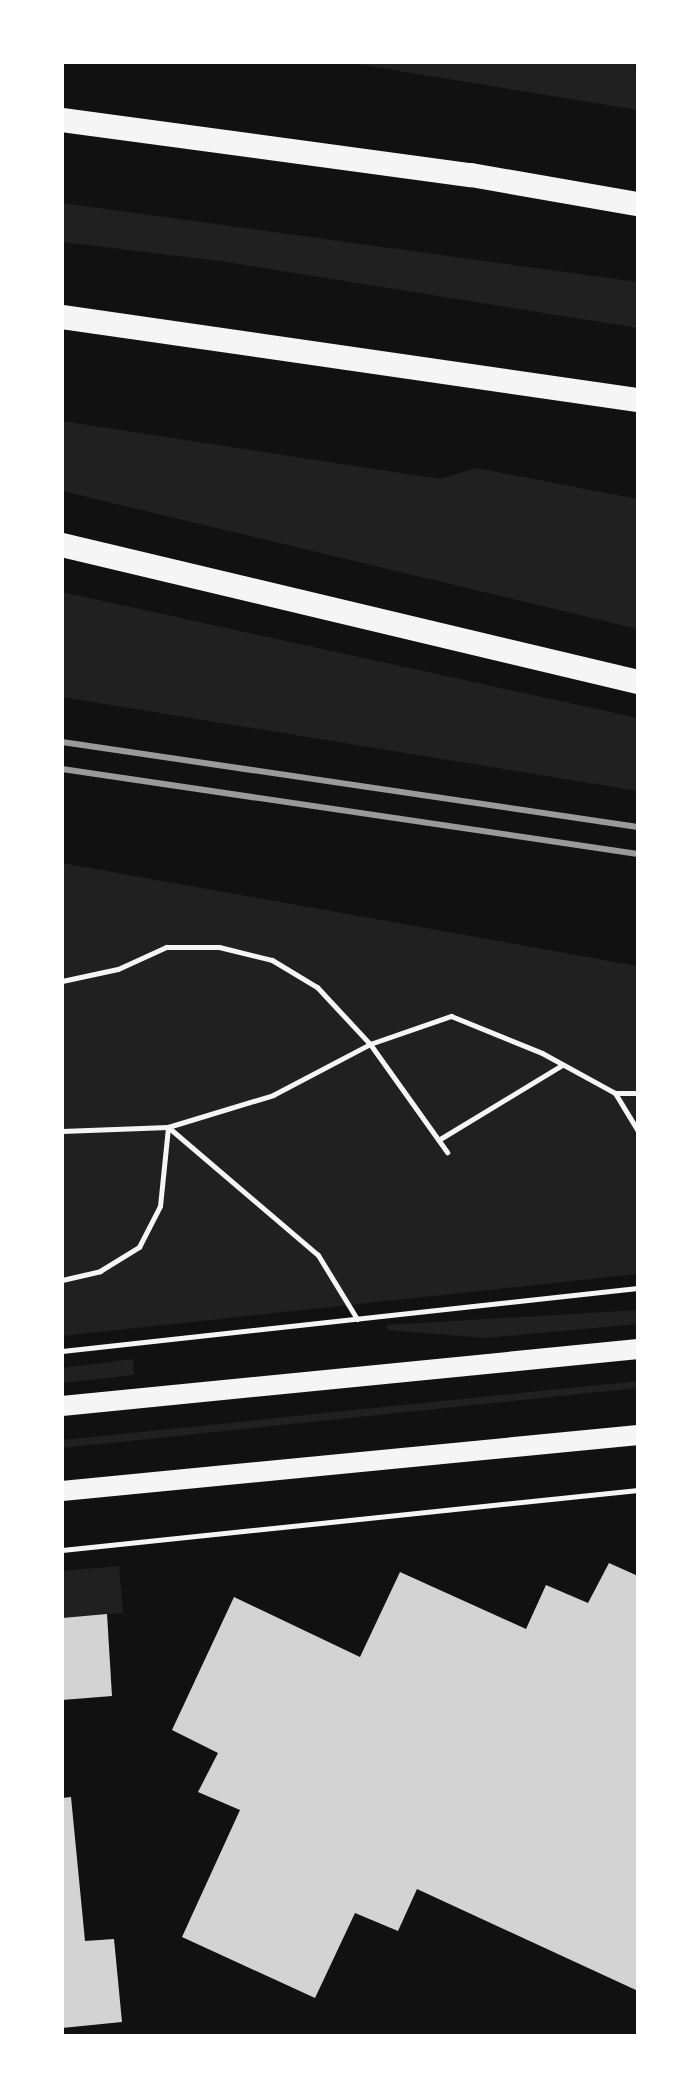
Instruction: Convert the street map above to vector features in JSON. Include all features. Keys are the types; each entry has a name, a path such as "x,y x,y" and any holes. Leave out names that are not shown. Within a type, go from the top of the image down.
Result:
{"highway":[{"path":"62,120 471,175 638,204"},
{"path":"62,317 638,400"},
{"path":"62,545 638,682"}],"main road":[{"path":"62,1406 638,1349"},
{"path":"62,1491 638,1435"}],"path":[{"path":"62,981 118,969 166,947 219,947 272,960 317,987 370,1044 447,1152"},
{"path":"62,1131 168,1127 273,1095 370,1044 451,1016 563,1065 615,1093 638,1093"},
{"path":"440,1139 563,1065"},
{"path":"615,1093 638,1131"},
{"path":"62,1280 100,1271 139,1247 160,1206 168,1127"},
{"path":"168,1127 318,1255 357,1319"},
{"path":"62,1351 638,1288"},
{"path":"62,1550 638,1490"}],"shaded area":[{"path":"344,62 635,62 638,110"},
{"path":"62,203 638,282 638,328 220,261 62,242"},
{"path":"62,421 440,479 476,468 638,499 638,629 62,491"},
{"path":"62,592 638,718 638,791 62,697"},
{"path":"62,863 638,966 638,1274 62,1336"},
{"path":"638,1310 638,1324 485,1338 388,1330 386,1325"},
{"path":"133,1359 134,1375 62,1383 62,1368"},
{"path":"638,1381 638,1388 62,1448 62,1440"},
{"path":"119,1566 123,1613 62,1618 62,1571"}],"building":[{"path":"609,1563 638,1576 638,1991 417,1889 398,1931 355,1913 315,1998 182,1937 240,1810 198,1792 218,1753 172,1730 234,1597 360,1657 400,1572 526,1629 546,1585 588,1603"},
{"path":"107,1614 112,1696 62,1700 62,1618"},
{"path":"71,1797 85,1941 114,1939 122,2022 62,2028 62,1798"}],"railway":[{"path":"62,742 638,827"},
{"path":"62,769 638,854"}]}
